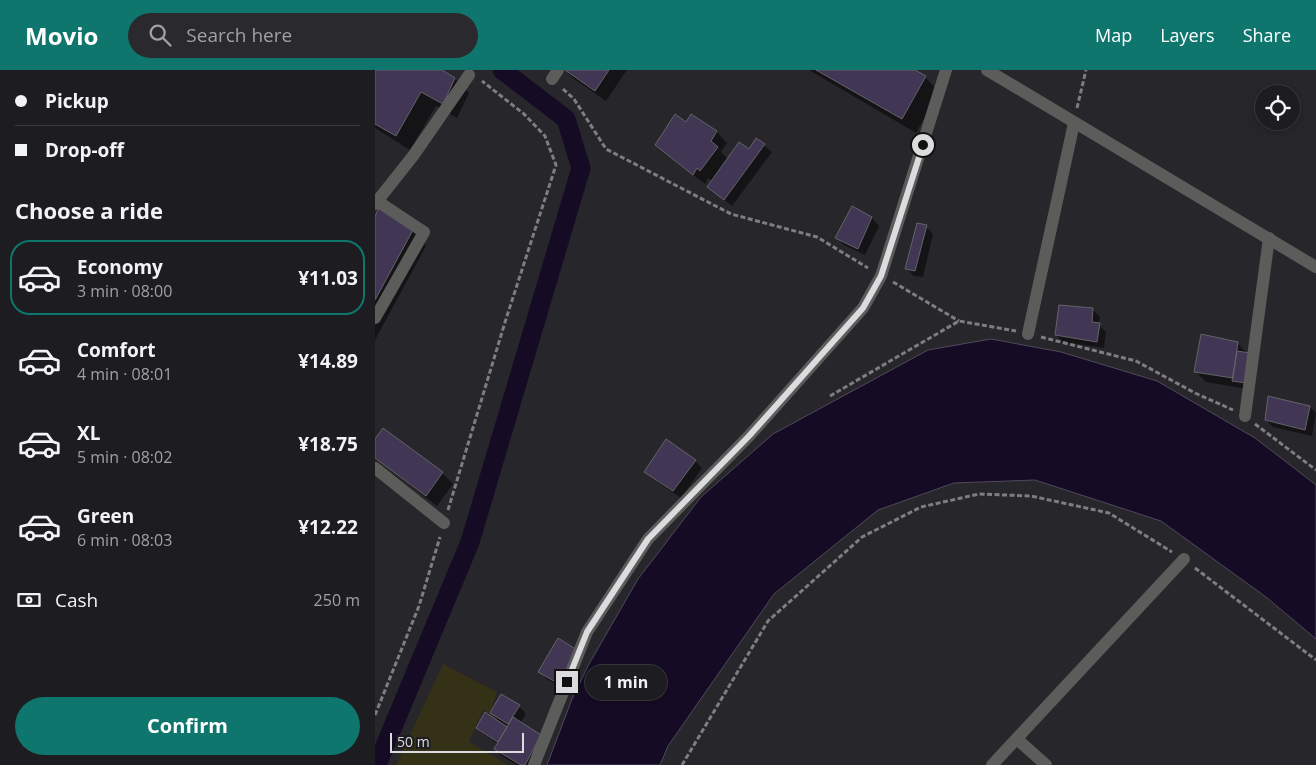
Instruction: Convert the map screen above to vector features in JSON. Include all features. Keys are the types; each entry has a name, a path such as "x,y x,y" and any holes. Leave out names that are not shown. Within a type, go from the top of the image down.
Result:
{"street":[{"path":"534,765 587,632 648,539 749,436 863,308 881,276 946,70"},
{"path":"987,70 1316,267"},
{"path":"375,318 424,232 376,203 413,156 469,75"},
{"path":"1028,334 1073,123"},
{"path":"1245,416 1269,238"},
{"path":"375,468 444,523"},
{"path":"992,765 1184,559"},
{"path":"1017,740 1046,765"}],"path":[{"path":"1073,123 1086,70"},
{"path":"375,715 419,606 506,319 556,165 545,136 524,114 485,83 469,75"},
{"path":"555,75 574,100 605,149 731,214 817,237 959,321 1009,329 1136,361 1195,393 1245,416 1316,470"},
{"path":"830,396 959,321"},
{"path":"682,765 768,621 862,537 921,507 979,494 1031,496 1109,513 1184,559 1316,660"}],"shaded area":[{"path":"991,339 1061,352 1157,381 1255,438 1316,485 1316,639 1266,597 1161,521 1035,480 954,483 878,510 774,594 668,746 660,765 547,765 572,699 589,664 638,579 701,497 773,434 928,350"},
{"path":"443,664 497,692 490,713 483,710 469,742 508,765 396,765"}],"building":[{"path":"375,70 442,70 455,78 443,104 421,92 396,136 375,124"},
{"path":"565,70 609,70 595,91"},
{"path":"816,70 915,70 926,76 902,119"},
{"path":"675,114 686,122 691,114 717,131 711,141 718,147 700,171 697,168 693,175 655,145"},
{"path":"756,138 765,144 724,200 707,187 739,142 749,149"},
{"path":"852,206 872,217 858,249 835,238"},
{"path":"379,208 413,230 375,300 375,216"},
{"path":"917,223 927,225 915,271 905,269"},
{"path":"1059,305 1093,308 1092,322 1100,323 1097,342 1055,335"},
{"path":"1201,334 1238,342 1233,378 1194,372"},
{"path":"1237,351 1250,353 1246,383 1232,381"},
{"path":"1268,396 1310,406 1305,430 1265,420"},
{"path":"383,428 443,472 426,496 375,458 375,439"},
{"path":"666,439 696,460 673,491 644,472"},
{"path":"558,638 577,650 559,684 538,672"},
{"path":"501,694 520,705 508,724 490,713"},
{"path":"485,712 507,727 498,742 476,728"},
{"path":"513,717 541,735 525,765 521,765 494,749"}],"waterway":[{"path":"377,765 470,542 581,168 566,119 502,70"}],"route":[{"path":"567,682 587,632 648,539 749,436 863,308 881,276 923,145"}]}
